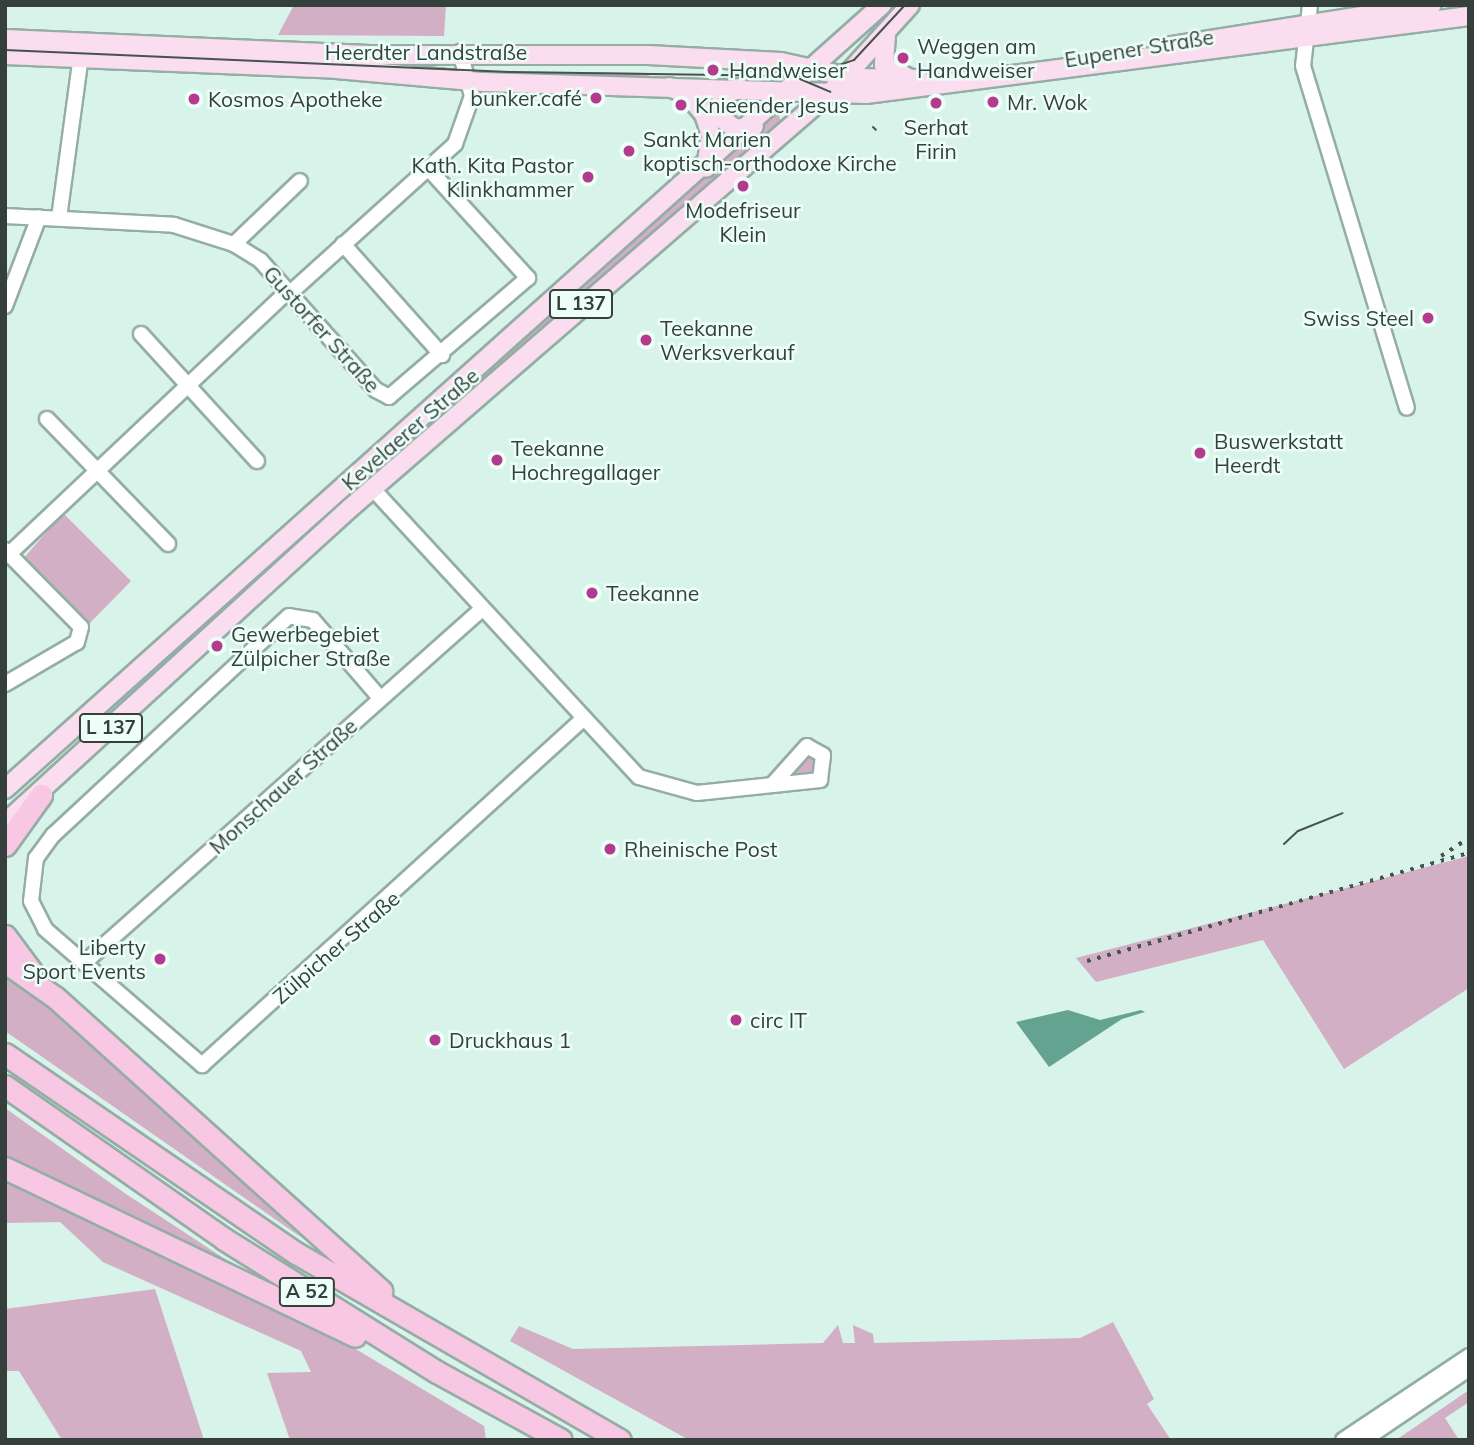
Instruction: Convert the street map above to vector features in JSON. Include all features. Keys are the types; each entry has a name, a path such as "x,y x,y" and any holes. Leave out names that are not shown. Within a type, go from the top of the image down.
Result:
{"highway":[{"path":"5,845 41,794"},
{"path":"5,936 56,998"},
{"path":"5,962 56,998 304,1227 455,1347"},
{"name":"A 52","path":"5,1054 296,1253 620,1440"},
{"name":"A 52","path":"5,1086 224,1239 437,1372 561,1440"},
{"path":"5,1168 437,1372"}],"main road":[{"name":"L 137","path":"816,70 882,5"},
{"name":"L 137","path":"830,92 887,33 909,5"},
{"name":"Eupener Straße","path":"846,77 911,79 1309,14 1432,5"},
{"name":"Eupener Straße","path":"830,92 926,89 1303,41 1469,16"},
{"path":"887,33 884,65 911,79"},
{"name":"Heerdter Landstraße","path":"5,39 375,55 460,52 782,62 846,77"},
{"path":"782,62 835,52"},
{"name":"Heerdter Landstraße","path":"5,55 80,63 336,69 472,81 653,84 830,92"},
{"name":"Kevelaerer Straße","path":"5,789 816,70"},
{"path":"653,84 687,94 704,114 711,136 706,168"},
{"path":"741,87 722,97 719,117 736,129 754,126"},
{"name":"Kevelaerer Straße","path":"41,794 171,667 372,488 830,92"},
{"name":"L 137","path":"5,823 41,794"}],"street":[{"path":"1309,14 1303,41 1303,66 1407,408"},
{"path":"5,684 81,635 76,620 7,552 187,383 458,139 472,81 460,52"},
{"path":"59,218 80,63"},
{"name":"Gustorfer Straße","path":"5,216 174,225 234,244 260,260 381,396 396,396 528,278 428,168"},
{"path":"234,244 300,181"},
{"path":"5,306 38,217"},
{"path":"343,244 442,355"},
{"path":"141,334 257,461"},
{"path":"47,419 168,544"},
{"path":"372,488 583,719 654,785 697,793 773,784"},
{"name":"Monschauer Straße","path":"84,963 482,609"},
{"path":"84,963 46,929 32,901 36,858 53,835 289,616 313,620 380,698"},
{"name":"Zülpicher Straße","path":"84,963 202,1065 583,719"},
{"path":"1343,1440 1469,1356"},
{"path":"1364,1440 1469,1370"}],"shaded area":[{"path":"294,5 446,5 444,36 278,35"},
{"path":"649,73 649,78 554,75"},
{"path":"778,113 781,121 445,413 477,377"},
{"path":"63,513 131,581 89,624 23,559"},
{"path":"808,756 816,759 816,774 793,777"},
{"path":"1469,856 1469,988 1344,1069 1263,940 1096,982 1076,958"},
{"path":"5,968 29,985 302,1238 5,1031"},
{"path":"1068,1010 1100,1020 1141,1010 1145,1012 1122,1019 1049,1067 1016,1022"},
{"path":"5,1108 126,1194 274,1291 5,1158"},
{"path":"5,1181 329,1333 484,1426 486,1440 290,1440 267,1373 311,1372 301,1351 103,1262 60,1222 5,1223"},
{"path":"155,1289 204,1440 62,1440 19,1371 5,1371 5,1309"},
{"path":"1113,1322 1154,1399 1147,1404 1171,1440 689,1440 510,1341 519,1326 573,1349 823,1343 838,1325 843,1343 855,1343 853,1325 873,1334 874,1343 1080,1338"},
{"path":"1469,1390 1469,1402 1445,1418 1459,1440 1396,1440"}],"tram line":[{"path":"5,50 510,72 808,76 854,60 905,5"},
{"path":"800,79 830,92"},
{"path":"873,127 876,130"},
{"path":"1284,844 1298,831 1343,813"}],"railway":[{"path":"1441,856 1469,838"},
{"path":"1087,961 1469,853"}],"place":[{"name":"Weggen am Handweiser","path":"903,58"},
{"name":"Handweiser","path":"713,70"},
{"name":"bunker.café","path":"596,98"},
{"name":"Kosmos Apotheke","path":"194,99"},
{"name":"Mr. Wok","path":"993,102"},
{"name":"Serhat Firin","path":"936,103"},
{"name":"Knieender Jesus","path":"681,105"},
{"name":"Sankt Marien koptisch-orthodoxe Kirche","path":"629,151"},
{"name":"Kath. Kita Pastor Klinkhammer","path":"588,177"},
{"name":"Modefriseur Klein","path":"743,186"},
{"name":"Swiss Steel","path":"1428,318"},
{"name":"Teekanne Werksverkauf","path":"646,340"},
{"name":"Buswerkstatt Heerdt","path":"1200,453"},
{"name":"Teekanne Hochregallager","path":"497,460"},
{"name":"Teekanne","path":"592,593"},
{"name":"Gewerbegebiet Zülpicher Straße","path":"217,646"},
{"name":"Rheinische Post","path":"610,849"},
{"name":"Liberty Sport Events","path":"160,959"},
{"name":"circ IT","path":"736,1020"},
{"name":"Druckhaus 1","path":"435,1040"}]}
